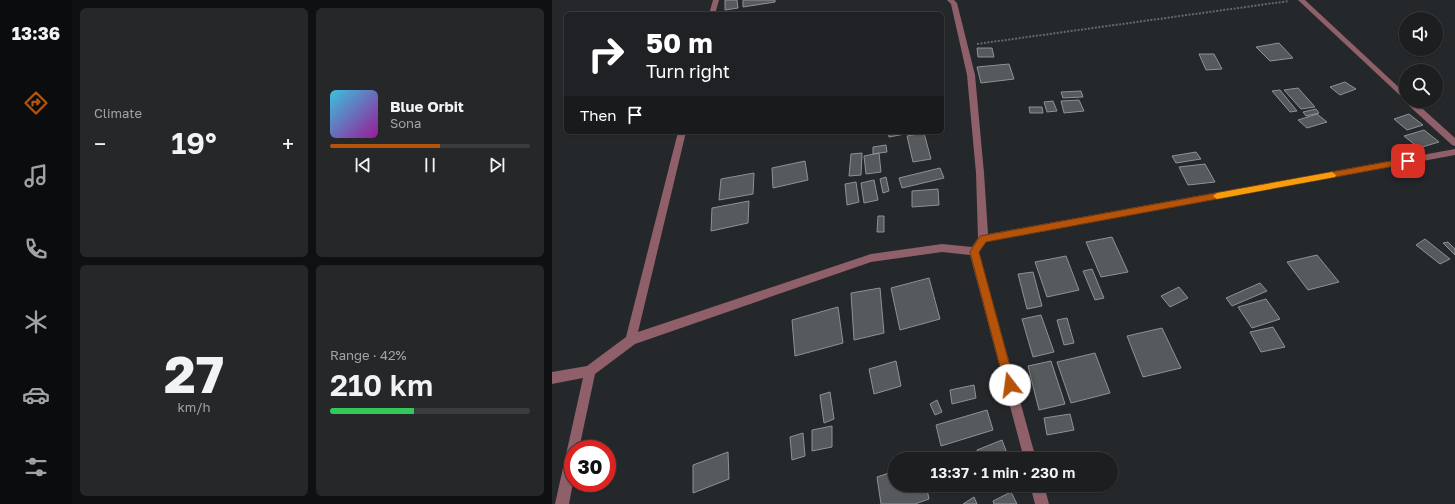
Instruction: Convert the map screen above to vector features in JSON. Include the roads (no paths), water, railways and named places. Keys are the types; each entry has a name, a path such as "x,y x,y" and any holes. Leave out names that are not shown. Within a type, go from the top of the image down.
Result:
{"street":[{"path":"713,12 716,0"},
{"path":"950,0 954,3 971,75 980,173 983,239 974,252 1028,452"},
{"path":"1301,0 1399,91"},
{"path":"1418,108 1455,143"},
{"path":"631,340 682,134"},
{"path":"983,239 1455,152"},
{"path":"552,378 590,371 631,340 871,258 942,248 974,252"},
{"path":"575,440 590,371"},
{"path":"562,504 564,492"},
{"path":"1039,492 1042,504"}]}
